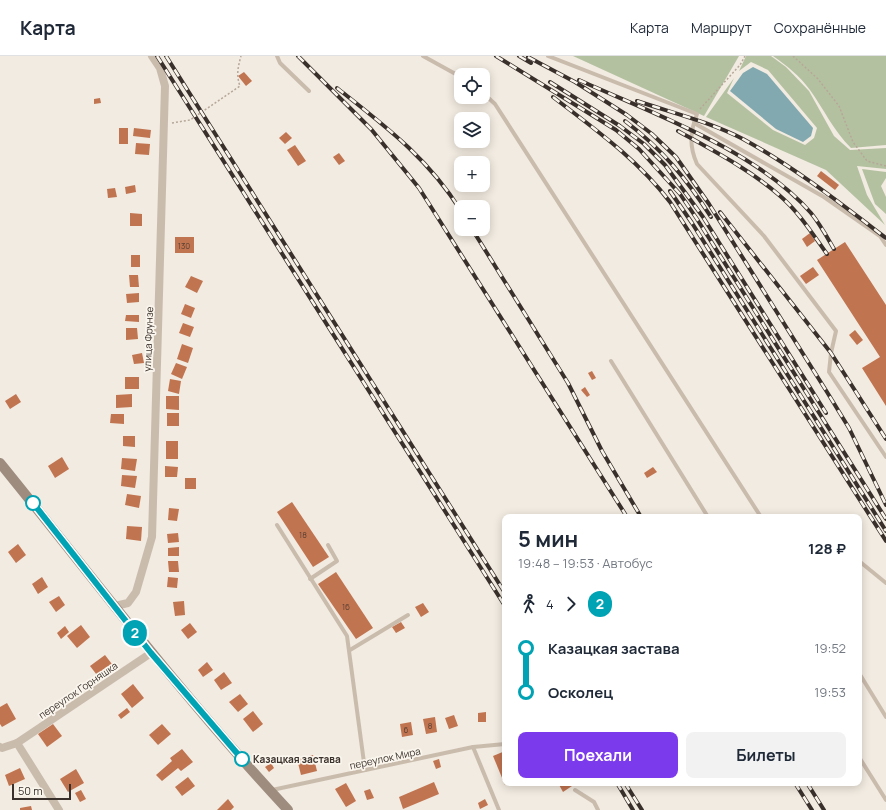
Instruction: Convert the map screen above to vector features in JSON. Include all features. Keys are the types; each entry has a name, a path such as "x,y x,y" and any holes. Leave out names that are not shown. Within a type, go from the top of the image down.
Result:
{"main road":[{"path":"0,463 151,653 288,810"}],"street":[{"name":"улица Фрунзе","path":"115,606 128,603 136,592 152,537 165,86 160,68 154,58"},
{"name":"переулок Горняшка","path":"17,743 151,653"},
{"path":"0,747 2,748 17,743 59,810"}],"lane":[{"path":"277,56 280,63 309,91"},
{"path":"423,56 454,73"},
{"path":"548,56 697,114 690,138 690,144 697,164 764,236 836,331 831,353 829,372 886,457"},
{"path":"490,99 495,104 759,514"},
{"path":"694,124 824,197 880,236 886,245"},
{"path":"611,361 706,514"},
{"path":"277,525 347,636 365,770"},
{"path":"310,579 337,561 328,545"},
{"path":"862,563 886,583"},
{"path":"350,650 408,615"},
{"path":"862,678 886,718"},
{"name":"переулок Мира","path":"270,791 473,747 502,744"},
{"path":"473,747 499,810"},
{"path":"862,762 886,800"},
{"path":"575,790 594,802 598,810"}],"path":[{"path":"164,125 190,120 240,86 237,77 238,63 241,56"},
{"path":"697,114 707,100 740,65 745,56"},
{"path":"792,56 818,79 839,106 853,142 867,161 886,166"}],"green space":[{"path":"573,56 739,56 704,116"},
{"path":"746,56 771,56 786,67 809,91 834,136 850,150 886,148 886,169 857,166 867,195 885,225 826,170 706,117 734,78 727,93 773,130 805,145 814,138 817,128 768,70 751,62 739,71"},
{"path":"773,56 886,56 886,145 851,148 834,127 802,80"},
{"path":"862,169 886,172 886,178 881,186 886,197 886,214 875,204"}],"water":[{"path":"753,67 767,74 813,128 811,136 803,142 776,129 730,91 743,73"}],"building":[{"path":"244,72 252,81 246,86 238,76"},
{"path":"100,98 101,103 94,104 94,99"},
{"path":"119,128 128,128 128,144 119,144"},
{"path":"134,128 151,130 150,138 133,136"},
{"path":"286,132 292,138 285,144 279,138"},
{"path":"136,143 150,144 149,155 135,154"},
{"path":"295,145 306,161 298,166 287,150"},
{"path":"339,153 345,161 339,165 333,157"},
{"path":"821,171 839,185 835,190 817,176"},
{"path":"135,185 136,192 126,194 125,187"},
{"path":"115,188 117,197 108,198 107,189"},
{"path":"130,213 142,214 142,226 130,226"},
{"path":"810,233 815,241 807,247 802,239"},
{"path":"175,237 194,237 194,253 175,253"},
{"path":"845,242 886,305 886,406 862,368 880,357 817,260"},
{"path":"131,255 140,255 140,267 131,267"},
{"path":"813,267 819,275 806,284 800,276"},
{"path":"129,275 138,275 139,287 130,287"},
{"path":"191,276 203,281 197,293 185,287"},
{"path":"139,293 139,302 127,303 126,294"},
{"path":"185,304 195,308 191,318 181,314"},
{"path":"126,315 139,315 139,322 125,321"},
{"path":"183,323 194,327 190,337 179,333"},
{"path":"126,328 137,328 138,339 126,340"},
{"path":"855,330 863,340 857,345 849,335"},
{"path":"182,344 193,348 188,363 177,359"},
{"path":"142,353 144,363 134,364 132,355"},
{"path":"176,363 187,367 182,379 171,374"},
{"path":"592,371 596,378 592,380 588,373"},
{"path":"125,377 139,377 139,389 125,389"},
{"path":"170,379 181,381 179,394 168,391"},
{"path":"585,387 590,395 587,397 581,390"},
{"path":"16,394 21,402 10,409 5,401"},
{"path":"132,394 132,407 116,408 116,395"},
{"path":"166,396 179,396 179,410 166,409"},
{"path":"167,413 179,413 179,426 167,426"},
{"path":"111,414 124,414 124,424 110,423"},
{"path":"123,436 135,436 135,447 123,446"},
{"path":"166,441 178,441 178,459 166,459"},
{"path":"62,457 69,469 55,478 48,466"},
{"path":"122,458 137,459 135,471 121,469"},
{"path":"165,466 178,467 177,477 165,477"},
{"path":"653,467 657,472 647,478 644,473"},
{"path":"122,475 137,476 135,488 121,486"},
{"path":"185,478 196,478 196,489 185,489"},
{"path":"127,494 141,496 139,508 125,505"},
{"path":"292,502 329,557 313,567 277,512"},
{"path":"169,508 179,509 177,521 168,520"},
{"path":"127,526 142,527 141,541 126,539"},
{"path":"178,533 179,542 168,543 167,534"},
{"path":"18,544 26,555 16,563 8,552"},
{"path":"179,547 179,556 168,556 168,548"},
{"path":"168,561 178,561 179,572 169,572"},
{"path":"336,572 373,628 356,639 318,584"},
{"path":"42,577 48,587 38,594 32,584"},
{"path":"168,577 178,578 177,588 167,587"},
{"path":"59,596 65,605 56,612 49,602"},
{"path":"184,601 185,615 175,616 173,602"},
{"path":"423,603 429,612 421,617 415,607"},
{"path":"401,622 405,628 396,633 392,627"},
{"path":"190,623 197,632 188,639 181,630"},
{"path":"81,625 90,637 77,648 67,636"},
{"path":"65,626 69,632 61,639 57,633"},
{"path":"105,655 115,668 100,679 90,666"},
{"path":"207,662 213,670 203,677 198,670"},
{"path":"224,672 232,683 221,690 214,680"},
{"path":"133,684 144,698 132,708 121,694"},
{"path":"240,694 248,704 238,712 229,702"},
{"path":"7,703 16,719 2,727 0,724 0,707"},
{"path":"127,708 130,712 121,719 118,715"},
{"path":"253,711 263,724 253,732 243,719"},
{"path":"486,712 486,722 478,722 478,713"},
{"path":"454,715 458,726 449,729 445,718"},
{"path":"435,717 437,732 426,734 423,719"},
{"path":"411,722 413,735 402,737 400,724"},
{"path":"53,724 62,736 47,747 38,734"},
{"path":"162,724 171,734 158,745 149,735"},
{"path":"182,749 193,762 181,771 178,768 162,781 156,775 172,761 170,758"},
{"path":"502,752 502,778 493,756"},
{"path":"313,755 317,771 301,775 297,759"},
{"path":"439,759 441,767 436,769 433,761"},
{"path":"271,763 274,768 269,772 265,767"},
{"path":"20,768 25,779 9,786 5,775"},
{"path":"76,769 84,783 68,792 60,779"},
{"path":"188,777 195,786 182,796 175,787"},
{"path":"434,782 439,794 403,809 399,797"},
{"path":"346,783 356,801 346,807 335,789"},
{"path":"560,786 572,786 563,792"},
{"path":"370,789 374,798 367,800 364,791"},
{"path":"81,790 86,799 80,802 75,793"},
{"path":"228,799 234,807 231,810 217,810"},
{"path":"485,799 488,805 480,809 478,803"},
{"path":"31,806 32,810 20,810 20,808"}],"railway":[{"path":"157,56 502,601"},
{"path":"166,56 502,588"},
{"path":"298,56 371,129 419,188 625,514"},
{"path":"496,56 616,130 639,149 680,194 886,519"},
{"path":"519,56 531,63"},
{"path":"528,57 575,82 627,115 652,134 676,157 709,204 849,428 886,505"},
{"path":"579,80 671,120 733,152 762,170 788,191 811,213 834,249"},
{"path":"550,82 620,126 644,144 665,165 703,217 826,413"},
{"path":"337,88 405,144 434,175 454,201"},
{"path":"553,97 600,133 630,159 644,172 670,202 886,541"},
{"path":"637,101 704,123 743,139 799,173 886,238"},
{"path":"625,121 662,153 683,177 711,217"},
{"path":"678,131 743,168 779,195 799,215 827,254"},
{"path":"670,191 692,223 886,531"},
{"path":"720,212 831,353 886,439"},
{"path":"476,236 568,383 602,451 639,514"},
{"path":"619,786 633,810"},
{"path":"627,786 642,810"},
{"path":"797,786 812,810"},
{"path":"809,786 824,810"}],"bus line":[{"name":"2","path":"33,503 151,653 242,759"}],"place":[{"name":"Казацкая застава","path":"242,759"}]}
